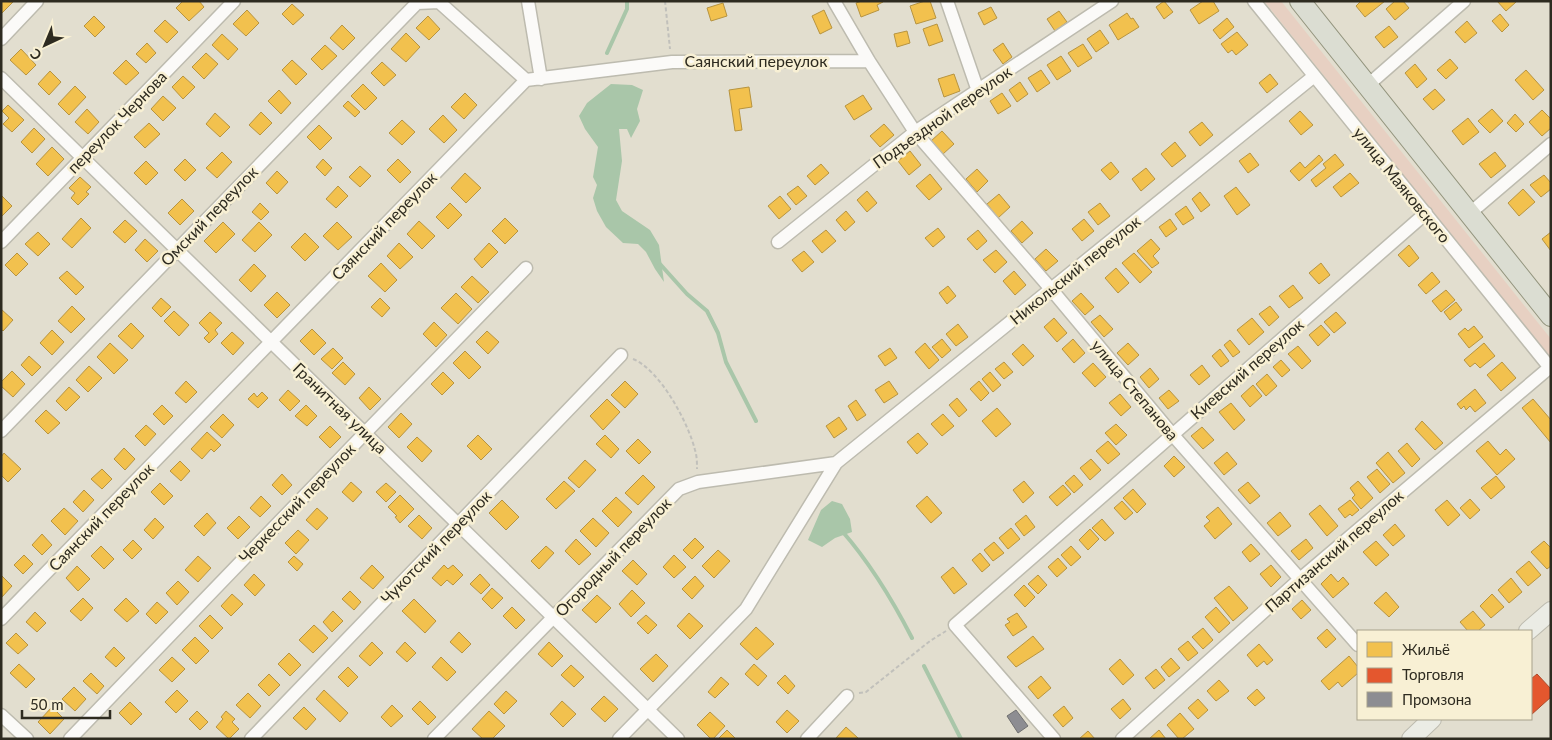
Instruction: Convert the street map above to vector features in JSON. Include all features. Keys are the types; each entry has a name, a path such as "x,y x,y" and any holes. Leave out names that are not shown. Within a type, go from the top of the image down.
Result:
{"main road":[{"name":"улица Маяковского","path":"1300,1 1551,316"},
{"path":"1529,630 1551,611"},
{"path":"1411,739 1428,720"}],"street":[{"path":"1,39 37,1"},
{"name":"переулок Чернова","path":"1,242 234,1"},
{"path":"528,1 541,79"},
{"name":"улица Степанова","path":"834,1 869,61 915,132 1051,289 1172,434 1357,644"},
{"path":"947,1 978,90"},
{"name":"Подъездной переулок","path":"778,242 915,132 1112,1"},
{"name":"улица Маяковского","path":"1254,1 1313,77 1426,213 1550,368"},
{"path":"1368,85 1464,1"},
{"name":"Омский переулок","path":"1,431 418,3 439,2 526,80"},
{"name":"Саянский переулок","path":"1,619 526,80 672,62 869,61"},
{"name":"Никольский переулок","path":"836,462 1313,77"},
{"name":"Гранитная улица","path":"1,78 678,739"},
{"path":"1468,214 1551,144"},
{"name":"Киевский переулок","path":"956,625 1426,213"},
{"name":"Черкесский переулок","path":"70,739 526,268"},
{"name":"Чукотский переулок","path":"251,739 621,355"},
{"name":"Партизанский переулок","path":"1122,739 1300,579 1550,368"},
{"path":"619,739 746,609 836,462"},
{"name":"Огородный переулок","path":"434,739 679,489 698,482 836,462"},
{"path":"956,625 1054,739"},
{"path":"807,739 847,696"},
{"path":"1,715 27,739"}],"path":[{"path":"665,1 672,62"},
{"path":"621,355 641,363 665,386 684,422 695,450 698,482"},
{"path":"847,696 866,692 930,641 956,625"}],"shaded area":[{"path":"1264,1 1281,1 1551,339 1551,359"},
{"path":"611,84 632,85 643,90 637,109 640,121 631,138 627,129 619,129 622,161 616,200 622,211 650,230 659,245 664,282 646,252 638,244 623,243 606,227 597,211 593,198 597,185 593,177 598,147 585,129 579,116 587,103"},
{"path":"832,501 842,504 850,519 852,532 835,538 822,547 808,540 821,510"}],"building: Жильё":[{"path":"1,1 13,2 1,14"},
{"path":"183,1 199,1 204,7 189,21 176,8"},
{"path":"862,1 883,2 877,5 879,10 861,17 856,3"},
{"path":"930,1 936,18 916,24 910,6"},
{"path":"1164,1 1173,12 1164,19 1156,7"},
{"path":"1203,1 1213,1 1219,11 1199,24 1190,10"},
{"path":"1361,1 1385,1 1365,17 1356,6"},
{"path":"1395,1 1403,1 1409,8 1395,20 1386,9"},
{"path":"1497,1 1516,1 1516,2 1506,11"},
{"path":"723,3 727,16 711,21 707,8"},
{"path":"292,4 304,15 293,25 282,14"},
{"path":"991,7 997,18 984,25 978,13"},
{"path":"247,10 259,23 246,36 233,24"},
{"path":"824,10 832,28 820,34 812,16"},
{"path":"1059,11 1067,22 1055,31 1047,19"},
{"path":"1127,13 1139,27 1118,40 1109,25"},
{"path":"1500,14 1509,25 1502,32 1492,21"},
{"path":"94,16 105,27 95,37 84,26"},
{"path":"428,16 440,29 429,40 416,28"},
{"path":"1227,18 1234,27 1220,39 1213,30"},
{"path":"165,20 178,32 167,43 154,31"},
{"path":"1467,21 1477,33 1465,43 1455,32"},
{"path":"937,24 943,41 929,46 923,29"},
{"path":"342,25 355,38 343,50 330,38"},
{"path":"1389,26 1398,37 1384,48 1375,37"},
{"path":"1100,30 1109,43 1096,52 1087,39"},
{"path":"907,31 910,43 897,47 894,34"},
{"path":"1237,32 1248,45 1236,55 1232,50 1228,53 1221,44"},
{"path":"406,33 420,47 406,62 391,49"},
{"path":"222,34 238,49 228,60 212,45"},
{"path":"147,43 156,53 146,63 136,54"},
{"path":"1003,43 1012,57 1003,64 993,50"},
{"path":"1083,44 1092,58 1078,67 1068,53"},
{"path":"325,45 337,56 322,70 311,59"},
{"path":"21,49 36,65 26,75 10,60"},
{"path":"206,53 218,64 204,79 192,67"},
{"path":"1061,56 1071,71 1057,80 1047,65"},
{"path":"1450,59 1458,68 1446,79 1437,70"},
{"path":"126,60 139,73 126,85 113,73"},
{"path":"292,60 307,74 296,85 282,70"},
{"path":"382,62 396,75 384,86 371,73"},
{"path":"1415,64 1427,79 1417,88 1405,73"},
{"path":"1041,70 1050,83 1037,92 1028,78"},
{"path":"1526,70 1544,90 1533,100 1515,80"},
{"path":"50,71 61,82 49,95 38,84"},
{"path":"954,74 960,91 944,97 938,79"},
{"path":"1270,74 1278,84 1267,93 1259,83"},
{"path":"183,76 195,87 183,99 172,87"},
{"path":"1020,82 1028,94 1017,102 1009,90"},
{"path":"363,84 377,98 365,110 351,96"},
{"path":"75,86 86,97 69,115 58,104"},
{"path":"749,87 752,107 739,109 742,130 735,131 729,90"},
{"path":"1435,89 1445,100 1433,110 1423,99"},
{"path":"279,90 291,103 281,114 268,101"},
{"path":"465,93 477,105 464,119 451,107"},
{"path":"1002,93 1011,106 998,114 990,101"},
{"path":"863,95 872,109 854,120 845,106"},
{"path":"163,96 176,108 163,121 151,109"},
{"path":"348,101 360,112 355,117 343,106"},
{"path":"8,105 24,120 12,132 3,124 9,118 2,111"},
{"path":"87,109 99,122 88,134 75,122"},
{"path":"1492,109 1503,121 1490,133 1478,121"},
{"path":"1542,110 1551,119 1551,128 1542,136 1529,122"},
{"path":"1300,111 1313,125 1301,135 1289,121"},
{"path":"261,112 272,123 260,135 249,125"},
{"path":"215,113 230,127 220,137 206,124"},
{"path":"1515,114 1524,124 1516,132 1507,123"},
{"path":"443,115 457,130 444,143 429,129"},
{"path":"1468,118 1479,132 1463,145 1452,131"},
{"path":"402,120 415,132 402,145 389,133"},
{"path":"1202,122 1213,135 1200,146 1189,132"},
{"path":"149,123 160,134 145,148 134,137"},
{"path":"884,124 894,135 880,147 870,136"},
{"path":"319,125 332,138 320,150 307,137"},
{"path":"34,128 45,139 32,153 21,142"},
{"path":"942,131 954,144 943,154 931,141"},
{"path":"1175,142 1186,156 1172,167 1161,154"},
{"path":"52,147 64,159 48,176 36,164"},
{"path":"910,151 921,165 909,175 898,161"},
{"path":"222,152 232,162 217,178 206,168"},
{"path":"1495,152 1506,166 1491,178 1479,164"},
{"path":"1250,153 1259,165 1248,173 1239,161"},
{"path":"1335,154 1344,165 1316,187 1311,180 1326,168 1323,164"},
{"path":"1319,155 1323,160 1299,181 1290,171 1300,162 1305,168"},
{"path":"185,159 196,170 185,181 174,170"},
{"path":"323,159 332,168 325,176 316,167"},
{"path":"398,159 411,172 400,183 387,170"},
{"path":"146,161 158,173 146,185 134,173"},
{"path":"1111,162 1119,172 1110,180 1101,170"},
{"path":"821,164 829,173 815,185 807,176"},
{"path":"360,166 371,176 360,187 349,177"},
{"path":"1146,168 1155,179 1141,191 1132,179"},
{"path":"977,169 988,181 977,192 966,179"},
{"path":"277,171 288,182 277,194 266,183"},
{"path":"465,173 481,188 466,203 451,188"},
{"path":"1350,173 1359,183 1341,197 1333,187"},
{"path":"930,174 942,189 929,200 916,186"},
{"path":"1544,175 1551,183 1551,189 1541,197 1530,185"},
{"path":"80,177 91,187 86,192 89,194 78,205 71,198 75,193 69,188"},
{"path":"338,186 348,196 336,208 326,199"},
{"path":"798,186 807,196 796,205 787,194"},
{"path":"1236,187 1250,205 1237,215 1224,196"},
{"path":"1523,189 1535,202 1519,216 1508,203"},
{"path":"867,191 877,203 867,212 857,200"},
{"path":"1200,192 1210,205 1201,212 1192,199"},
{"path":"999,194 1010,207 998,218 987,204"},
{"path":"1,195 12,206 1,217"},
{"path":"780,196 791,209 779,219 768,206"},
{"path":"182,199 194,211 180,225 168,213"},
{"path":"260,203 269,212 261,220 252,212"},
{"path":"450,203 462,215 448,229 436,217"},
{"path":"1100,203 1110,216 1098,225 1088,212"},
{"path":"1186,206 1194,218 1183,225 1175,214"},
{"path":"846,211 855,222 845,231 836,220"},
{"path":"81,218 91,228 72,248 62,239"},
{"path":"505,218 518,231 505,244 492,231"},
{"path":"1084,219 1094,231 1082,241 1072,229"},
{"path":"1170,219 1177,229 1166,237 1159,227"},
{"path":"125,220 137,231 125,243 113,232"},
{"path":"419,221 435,236 422,249 407,234"},
{"path":"1022,221 1033,233 1022,243 1011,231"},
{"path":"223,222 235,234 216,253 204,241"},
{"path":"259,222 272,235 255,252 242,240"},
{"path":"337,222 352,237 338,250 323,236"},
{"path":"938,228 945,237 933,247 925,238"},
{"path":"826,230 836,241 822,253 812,241"},
{"path":"978,230 987,241 977,250 967,239"},
{"path":"38,232 50,244 38,256 25,244"},
{"path":"1551,232 1551,251 1542,239"},
{"path":"305,233 319,247 305,261 291,247"},
{"path":"145,239 158,251 147,262 135,250"},
{"path":"1151,239 1160,249 1153,256 1159,263 1152,268 1137,251"},
{"path":"399,243 413,257 400,269 387,256"},
{"path":"489,243 498,252 482,268 474,259"},
{"path":"1409,245 1419,258 1409,267 1398,255"},
{"path":"1046,249 1058,261 1046,271 1035,259"},
{"path":"996,250 1007,262 995,273 983,260"},
{"path":"804,251 814,262 802,272 792,260"},
{"path":"17,253 28,264 16,276 5,265"},
{"path":"1134,253 1152,272 1140,283 1122,263"},
{"path":"381,263 397,280 385,292 368,276"},
{"path":"1321,263 1330,275 1319,284 1309,273"},
{"path":"254,264 266,276 251,292 239,280"},
{"path":"1116,268 1129,283 1118,293 1105,278"},
{"path":"67,271 84,287 76,295 59,278"},
{"path":"1014,271 1026,285 1015,295 1003,281"},
{"path":"1432,272 1440,282 1426,294 1418,285"},
{"path":"472,276 489,292 478,303 461,287"},
{"path":"1293,285 1303,298 1289,308 1279,296"},
{"path":"948,286 956,296 947,304 939,293"},
{"path":"1446,290 1455,300 1441,312 1432,301"},
{"path":"277,292 290,305 277,318 264,305"},
{"path":"456,293 472,309 458,324 441,308"},
{"path":"1081,293 1094,307 1085,315 1072,301"},
{"path":"161,298 171,307 161,317 152,308"},
{"path":"380,298 390,308 382,317 371,307"},
{"path":"1456,302 1462,310 1450,320 1444,312"},
{"path":"72,306 85,319 71,333 58,321"},
{"path":"1270,306 1279,317 1269,326 1259,314"},
{"path":"1,309 13,320 3,331 1,329"},
{"path":"174,311 189,325 179,336 164,321"},
{"path":"210,312 222,323 215,330 218,334 209,343 204,338 209,333 199,323"},
{"path":"1336,312 1346,323 1334,333 1324,322"},
{"path":"1100,315 1113,329 1104,337 1091,322"},
{"path":"1054,318 1067,333 1057,342 1044,327"},
{"path":"1252,318 1264,332 1249,345 1237,330"},
{"path":"434,322 447,335 436,347 423,334"},
{"path":"131,323 144,336 132,349 118,336"},
{"path":"958,324 968,337 956,346 946,334"},
{"path":"1321,325 1330,335 1318,346 1309,335"},
{"path":"1474,326 1483,337 1469,348 1458,334 1465,328 1468,331"},
{"path":"312,329 326,343 314,355 300,341"},
{"path":"52,330 64,342 52,355 40,343"},
{"path":"487,331 499,342 488,354 476,342"},
{"path":"232,332 244,343 233,355 221,343"},
{"path":"942,339 951,350 942,358 932,347"},
{"path":"1073,339 1085,353 1074,363 1062,349"},
{"path":"1230,340 1240,352 1233,357 1224,345"},
{"path":"110,343 128,360 114,374 97,357"},
{"path":"925,343 939,360 929,369 915,352"},
{"path":"1128,343 1139,355 1128,365 1117,353"},
{"path":"1484,343 1495,356 1480,368 1475,363 1470,367 1464,360"},
{"path":"1023,344 1034,356 1023,366 1012,354"},
{"path":"1298,346 1311,361 1302,369 1288,354"},
{"path":"333,348 343,358 332,369 321,359"},
{"path":"890,348 897,358 885,366 878,356"},
{"path":"1220,349 1229,361 1221,367 1212,356"},
{"path":"465,351 481,367 469,379 453,363"},
{"path":"29,356 41,367 32,376 21,365"},
{"path":"1281,360 1290,370 1282,377 1273,367"},
{"path":"343,362 355,374 345,385 332,373"},
{"path":"1004,362 1013,372 1004,379 995,369"},
{"path":"1502,362 1516,378 1501,391 1487,375"},
{"path":"1093,363 1106,377 1095,387 1082,373"},
{"path":"1202,365 1210,376 1199,385 1190,375"},
{"path":"89,366 102,378 88,392 76,380"},
{"path":"1150,368 1159,379 1149,388 1140,377"},
{"path":"12,371 25,384 13,397 1,386 1,382"},
{"path":"443,372 454,383 442,395 431,384"},
{"path":"990,372 1001,385 993,392 982,379"},
{"path":"1267,374 1277,386 1266,396 1256,384"},
{"path":"186,381 197,392 186,403 175,393"},
{"path":"625,381 638,394 625,408 611,395"},
{"path":"889,381 898,394 884,403 875,390"},
{"path":"979,381 989,393 981,401 970,389"},
{"path":"1253,385 1262,396 1250,407 1241,396"},
{"path":"69,387 80,397 66,411 56,401"},
{"path":"369,387 381,399 370,410 359,398"},
{"path":"1475,389 1486,403 1475,412 1470,406 1466,410 1464,406 1461,409 1457,404"},
{"path":"288,390 300,401 290,411 279,400"},
{"path":"1169,390 1179,401 1168,409 1159,398"},
{"path":"262,392 268,398 258,408 248,399 254,393 257,397"},
{"path":"1120,394 1131,407 1121,416 1109,403"},
{"path":"957,398 967,410 959,417 949,405"},
{"path":"607,399 620,412 603,430 590,416"},
{"path":"1533,399 1551,420 1551,443 1522,408"},
{"path":"856,400 866,415 857,421 848,406"},
{"path":"1231,403 1245,420 1234,430 1219,412"},
{"path":"162,405 173,416 164,425 153,414"},
{"path":"306,405 317,416 307,426 295,416"},
{"path":"997,408 1011,424 996,437 982,421"},
{"path":"46,410 60,423 48,434 35,421"},
{"path":"401,413 412,424 399,438 388,427"},
{"path":"223,414 234,425 222,438 210,427"},
{"path":"943,414 954,426 942,436 931,424"},
{"path":"839,417 847,429 834,438 826,426"},
{"path":"1422,421 1443,443 1435,450 1415,429"},
{"path":"1116,424 1127,435 1116,445 1105,433"},
{"path":"146,425 156,434 145,446 135,436"},
{"path":"330,426 341,437 330,448 319,437"},
{"path":"1202,427 1214,440 1203,449 1191,436"},
{"path":"207,432 221,445 214,452 211,449 202,459 191,449"},
{"path":"918,433 928,444 917,454 907,442"},
{"path":"478,435 492,449 481,460 467,446"},
{"path":"605,435 619,449 611,458 596,444"},
{"path":"417,437 432,451 422,462 407,447"},
{"path":"638,439 651,452 639,464 626,451"},
{"path":"1108,441 1120,454 1108,464 1096,451"},
{"path":"1488,441 1500,455 1506,449 1515,459 1497,475 1476,451"},
{"path":"1407,443 1420,459 1412,467 1398,451"},
{"path":"124,448 135,459 125,470 114,459"},
{"path":"1227,452 1237,464 1224,475 1214,463"},
{"path":"1388,452 1405,473 1393,483 1376,463"},
{"path":"4,453 21,469 8,482 1,475 1,457"},
{"path":"1174,456 1185,467 1174,477 1164,466"},
{"path":"1091,459 1101,470 1090,480 1080,468"},
{"path":"585,460 596,470 579,488 568,478"},
{"path":"180,461 190,471 181,481 170,471"},
{"path":"102,469 112,479 102,489 91,479"},
{"path":"1377,469 1390,484 1380,493 1367,477"},
{"path":"282,474 292,485 282,495 272,485"},
{"path":"643,475 655,487 638,505 625,493"},
{"path":"1074,475 1083,485 1074,493 1065,483"},
{"path":"1496,476 1505,487 1491,499 1481,488"},
{"path":"564,481 575,491 556,509 546,499"},
{"path":"1024,481 1034,493 1023,503 1013,490"},
{"path":"1358,481 1373,498 1361,509 1352,498 1355,495 1350,488"},
{"path":"351,482 362,492 353,502 342,492"},
{"path":"1248,482 1260,496 1250,504 1238,490"},
{"path":"160,483 173,496 164,505 151,492"},
{"path":"386,483 396,492 386,502 376,492"},
{"path":"1063,485 1071,494 1057,506 1049,497"},
{"path":"1133,489 1146,504 1137,513 1123,498"},
{"path":"84,490 94,500 83,512 73,502"},
{"path":"400,495 414,509 400,523 395,517 397,516 388,507"},
{"path":"261,496 271,506 260,517 250,508"},
{"path":"927,496 942,513 931,523 916,506"},
{"path":"616,497 632,512 618,527 602,511"},
{"path":"1470,499 1480,510 1470,519 1460,508"},
{"path":"502,500 519,517 506,530 489,513"},
{"path":"1350,500 1359,510 1352,516 1350,514 1345,518 1338,509"},
{"path":"1447,500 1460,515 1448,526 1435,510"},
{"path":"1122,501 1133,513 1125,520 1114,508"},
{"path":"1320,505 1338,526 1327,536 1309,514"},
{"path":"1218,507 1232,524 1215,539 1204,526 1210,521 1206,517"},
{"path":"64,508 78,521 65,535 51,521"},
{"path":"317,508 328,518 317,530 306,520"},
{"path":"1280,512 1291,526 1278,536 1267,523"},
{"path":"207,513 216,523 204,536 194,526"},
{"path":"419,515 432,528 422,539 408,526"},
{"path":"1026,515 1035,527 1024,536 1015,524"},
{"path":"239,516 250,527 238,539 227,528"},
{"path":"155,518 164,527 153,539 144,530"},
{"path":"593,518 609,533 596,547 580,531"},
{"path":"1102,519 1114,533 1105,541 1092,528"},
{"path":"1395,524 1405,536 1393,546 1383,535"},
{"path":"1011,528 1020,539 1008,549 999,538"},
{"path":"1090,529 1099,539 1088,550 1079,540"},
{"path":"298,530 309,540 296,554 285,543"},
{"path":"42,534 52,545 42,555 32,545"},
{"path":"695,538 704,547 692,559 683,550"},
{"path":"576,539 591,554 579,565 565,551"},
{"path":"1306,539 1313,548 1299,560 1291,551"},
{"path":"133,540 142,549 132,559 123,550"},
{"path":"1376,541 1389,555 1376,566 1363,552"},
{"path":"1544,541 1551,548 1551,566 1547,569 1531,552"},
{"path":"994,542 1004,553 993,561 984,550"},
{"path":"1251,544 1260,554 1250,562 1242,552"},
{"path":"101,546 114,559 104,569 91,556"},
{"path":"546,546 554,553 539,569 531,561"},
{"path":"1071,546 1081,557 1071,566 1061,555"},
{"path":"718,550 730,561 714,578 702,566"},
{"path":"980,553 990,565 982,572 972,560"},
{"path":"24,555 33,564 23,574 14,565"},
{"path":"674,555 686,567 674,578 663,567"},
{"path":"198,556 211,568 198,582 185,570"},
{"path":"294,556 303,564 297,571 288,562"},
{"path":"1058,558 1067,568 1057,577 1048,567"},
{"path":"633,560 647,574 637,585 622,571"},
{"path":"1529,561 1541,575 1528,586 1516,572"},
{"path":"372,565 384,577 373,589 360,578"},
{"path":"444,565 448,569 453,565 463,575 453,585 447,580 441,586 432,578"},
{"path":"1271,565 1281,577 1271,587 1260,574"},
{"path":"77,566 90,579 78,591 66,578"},
{"path":"953,567 967,584 954,594 941,577"},
{"path":"254,574 265,585 255,596 244,585"},
{"path":"480,574 490,585 481,594 470,584"},
{"path":"1331,574 1338,582 1343,577 1349,584 1333,598 1321,584"},
{"path":"1038,575 1047,585 1038,594 1028,584"},
{"path":"695,576 704,586 692,599 682,589"},
{"path":"1,577 12,586 2,597"},
{"path":"1511,578 1522,592 1509,603 1498,590"},
{"path":"178,581 189,592 177,605 166,593"},
{"path":"1024,585 1035,597 1025,607 1014,595"},
{"path":"1229,586 1248,608 1233,621 1214,598"},
{"path":"492,588 503,598 492,609 482,599"},
{"path":"632,590 645,603 631,617 619,604"},
{"path":"350,591 361,602 354,610 342,599"},
{"path":"1386,592 1399,607 1389,617 1374,603"},
{"path":"232,594 243,604 231,616 221,606"},
{"path":"1492,594 1504,607 1491,618 1480,606"},
{"path":"597,595 611,608 596,623 582,610"},
{"path":"83,598 93,608 81,621 70,611"},
{"path":"126,598 139,611 127,622 114,610"},
{"path":"414,599 436,621 425,633 402,611"},
{"path":"1302,600 1311,610 1301,619 1292,609"},
{"path":"157,602 168,612 156,624 146,614"},
{"path":"512,607 525,620 516,629 503,616"},
{"path":"1216,607 1230,623 1219,633 1205,617"},
{"path":"333,611 343,621 332,632 323,622"},
{"path":"1473,611 1485,625 1479,630 1467,630 1460,622"},
{"path":"35,612 46,623 37,632 26,622"},
{"path":"689,613 703,626 690,639 677,626"},
{"path":"1017,613 1027,627 1013,636 1005,625 1010,622 1007,619"},
{"path":"210,615 223,628 212,639 199,626"},
{"path":"646,615 657,625 648,634 637,623"},
{"path":"314,625 328,638 313,653 299,640"},
{"path":"756,627 774,644 757,660 740,644"},
{"path":"1203,628 1213,640 1203,649 1192,637"},
{"path":"1327,629 1336,639 1326,648 1317,638"},
{"path":"459,632 471,644 462,653 450,642"},
{"path":"16,633 28,645 18,654 6,643"},
{"path":"1033,636 1044,649 1016,667 1007,657"},
{"path":"195,637 209,651 196,664 182,650"},
{"path":"1188,641 1198,653 1188,661 1178,649"},
{"path":"372,642 383,653 370,666 359,656"},
{"path":"405,642 416,653 407,662 396,652"},
{"path":"549,642 563,656 552,667 538,654"},
{"path":"1259,644 1273,660 1267,665 1264,661 1257,667 1247,655"},
{"path":"114,647 125,658 116,667 105,657"},
{"path":"289,653 301,665 290,676 278,664"},
{"path":"656,654 668,666 653,682 640,669"},
{"path":"1349,656 1357,666 1357,674 1342,687 1338,682 1329,690 1321,681"},
{"path":"172,657 185,669 172,682 159,670"},
{"path":"441,657 456,672 447,681 432,667"},
{"path":"1171,658 1180,668 1169,677 1161,667"},
{"path":"1120,659 1134,675 1123,685 1109,669"},
{"path":"19,664 35,679 26,688 10,673"},
{"path":"754,664 767,676 758,686 745,674"},
{"path":"571,665 584,677 574,687 561,675"},
{"path":"348,667 358,677 348,687 338,677"},
{"path":"1156,669 1165,680 1154,689 1145,678"},
{"path":"91,673 104,686 97,694 83,681"},
{"path":"269,674 280,685 269,696 258,685"},
{"path":"785,675 795,686 788,694 777,683"},
{"path":"1041,676 1051,688 1038,699 1028,687"},
{"path":"721,677 729,684 715,698 708,692"},
{"path":"1219,680 1229,691 1216,701 1207,691"},
{"path":"74,687 86,699 75,711 62,699"},
{"path":"1257,689 1265,698 1255,706 1247,698"},
{"path":"177,690 188,701 176,713 165,702"},
{"path":"324,690 348,713 340,722 316,699"},
{"path":"506,691 517,701 504,714 494,704"},
{"path":"248,693 261,706 250,718 236,705"},
{"path":"604,696 618,709 605,722 591,709"},
{"path":"1123,699 1131,709 1120,719 1111,709"},
{"path":"1198,699 1208,710 1198,719 1188,708"},
{"path":"420,701 436,717 428,725 412,709"},
{"path":"562,701 576,714 563,727 550,714"},
{"path":"130,702 142,714 131,725 119,713"},
{"path":"392,705 403,716 391,727 381,717"},
{"path":"1064,706 1073,718 1063,727 1053,715"},
{"path":"52,707 64,719 50,734 38,722"},
{"path":"304,707 316,719 306,730 293,718"},
{"path":"787,710 799,721 787,733 776,722"},
{"path":"197,711 208,722 200,730 189,719"},
{"path":"226,711 235,719 232,722 239,729 229,739 216,727 223,719 221,717"},
{"path":"489,711 505,726 492,739 483,739 472,729"},
{"path":"710,712 725,726 713,739 697,725"},
{"path":"1180,713 1194,729 1182,739 1179,739 1167,725"},
{"path":"846,727 858,738 858,739 836,738"},
{"path":"727,730 736,739 718,739"},
{"path":"1159,730 1166,739 1149,739"},
{"path":"1088,731 1095,739 1079,739"}],"building: Торговля":[{"path":"1537,674 1551,689 1551,697 1532,714 1532,678"}],"building: Промзона":[{"path":"1016,710 1028,726 1018,733 1007,716"}],"waterway":[{"path":"607,53 627,9 627,1"},
{"path":"660,264 687,294 707,311 718,333 726,362 756,421"},
{"path":"842,531 880,583 912,638"},
{"path":"924,666 961,739"}]}
